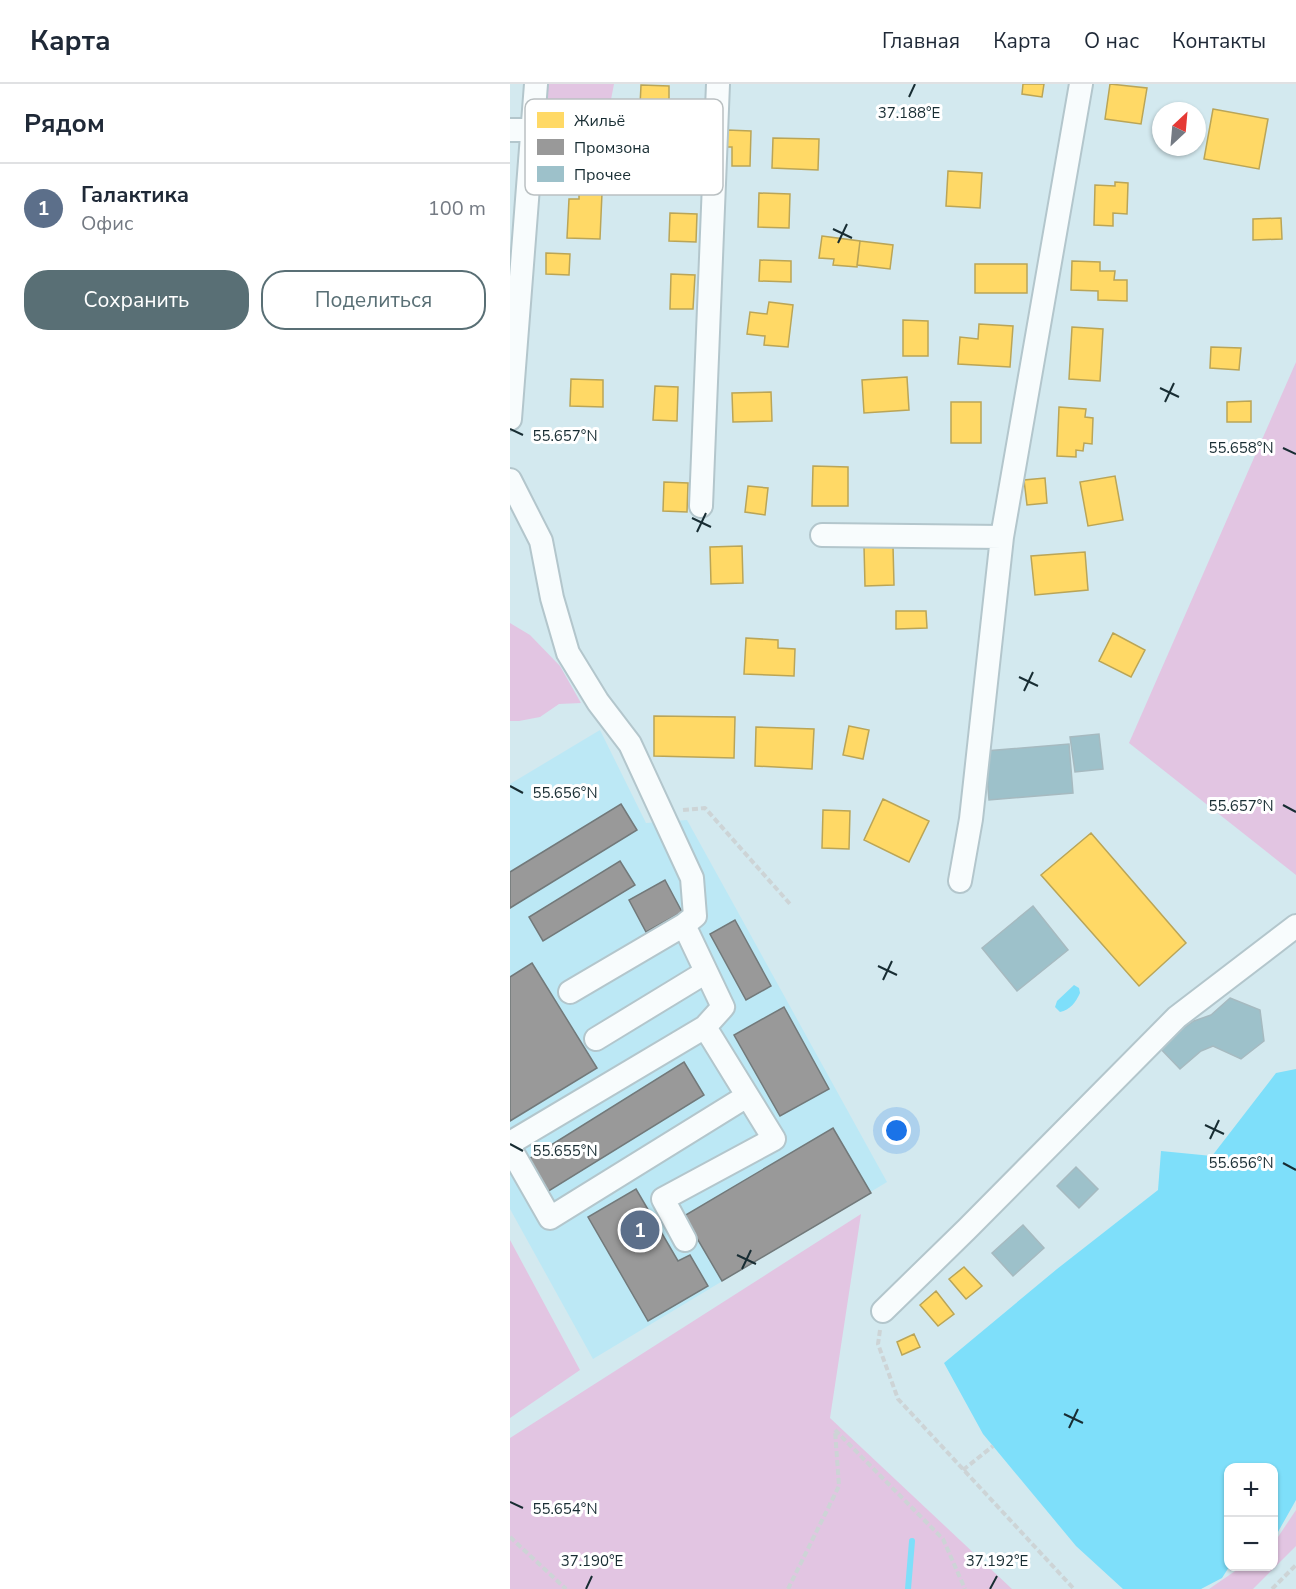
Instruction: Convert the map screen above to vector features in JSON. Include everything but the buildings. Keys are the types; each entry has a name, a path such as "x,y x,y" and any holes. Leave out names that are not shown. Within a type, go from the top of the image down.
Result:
{"street":[{"path":"535,99 536,84"},
{"path":"717,99 718,84"},
{"path":"960,880 971,819 1002,537 1081,84"},
{"path":"510,419 528,195"},
{"path":"701,506 714,195"},
{"path":"510,480 541,541 552,598 568,653 598,702 630,744 692,878 695,916 684,925 570,992"},
{"path":"822,535 1002,537"},
{"path":"510,1143 705,1027 723,1007 684,925"},
{"path":"883,1311 1177,1017 1296,926"},
{"path":"596,1039 706,972"},
{"path":"685,1240 663,1199 774,1139 705,1027"},
{"path":"510,1148 549,1218 747,1096"}],"path":[{"path":"662,813 705,808 790,904"},
{"path":"883,1311 878,1344 898,1399 1074,1589"},
{"path":"788,1589 839,1486 835,1430 944,1539 965,1589"},
{"path":"963,1470 993,1446"},
{"path":"510,1537 566,1588 571,1589"},
{"path":"1272,1589 1296,1565"}],"shaded area":[{"path":"548,84 614,84 611,99 546,99"},
{"path":"1296,362 1296,875 1129,743"},
{"path":"510,623 530,635 560,666 581,703 559,704 540,717 510,721"},
{"path":"600,730 646,823 687,820 887,1182 593,1359 510,1209 510,784"},
{"path":"861,1214 830,1418 1012,1589 510,1589 510,1438"},
{"path":"510,1240 580,1370 510,1418"},
{"path":"1296,1510 1296,1546 1278,1564 1278,1537"},
{"path":"1235,1571 1271,1571 1253,1589 1209,1589"}],"water":[{"path":"1074,985 1079,988 1080,993 1070,1007 1060,1012 1055,1007 1057,1001"},
{"path":"1296,1069 1296,1500 1278,1532 1278,1463 1224,1463 1224,1571 1226,1571 1222,1578 1201,1589 1123,1589 1076,1546 983,1434 944,1363 1057,1269 1158,1190 1161,1151 1212,1156 1276,1073"}],"waterway":[{"path":"908,1589 912,1541"}],"place":[{"name":"Галактика","path":"640,1230"}]}
